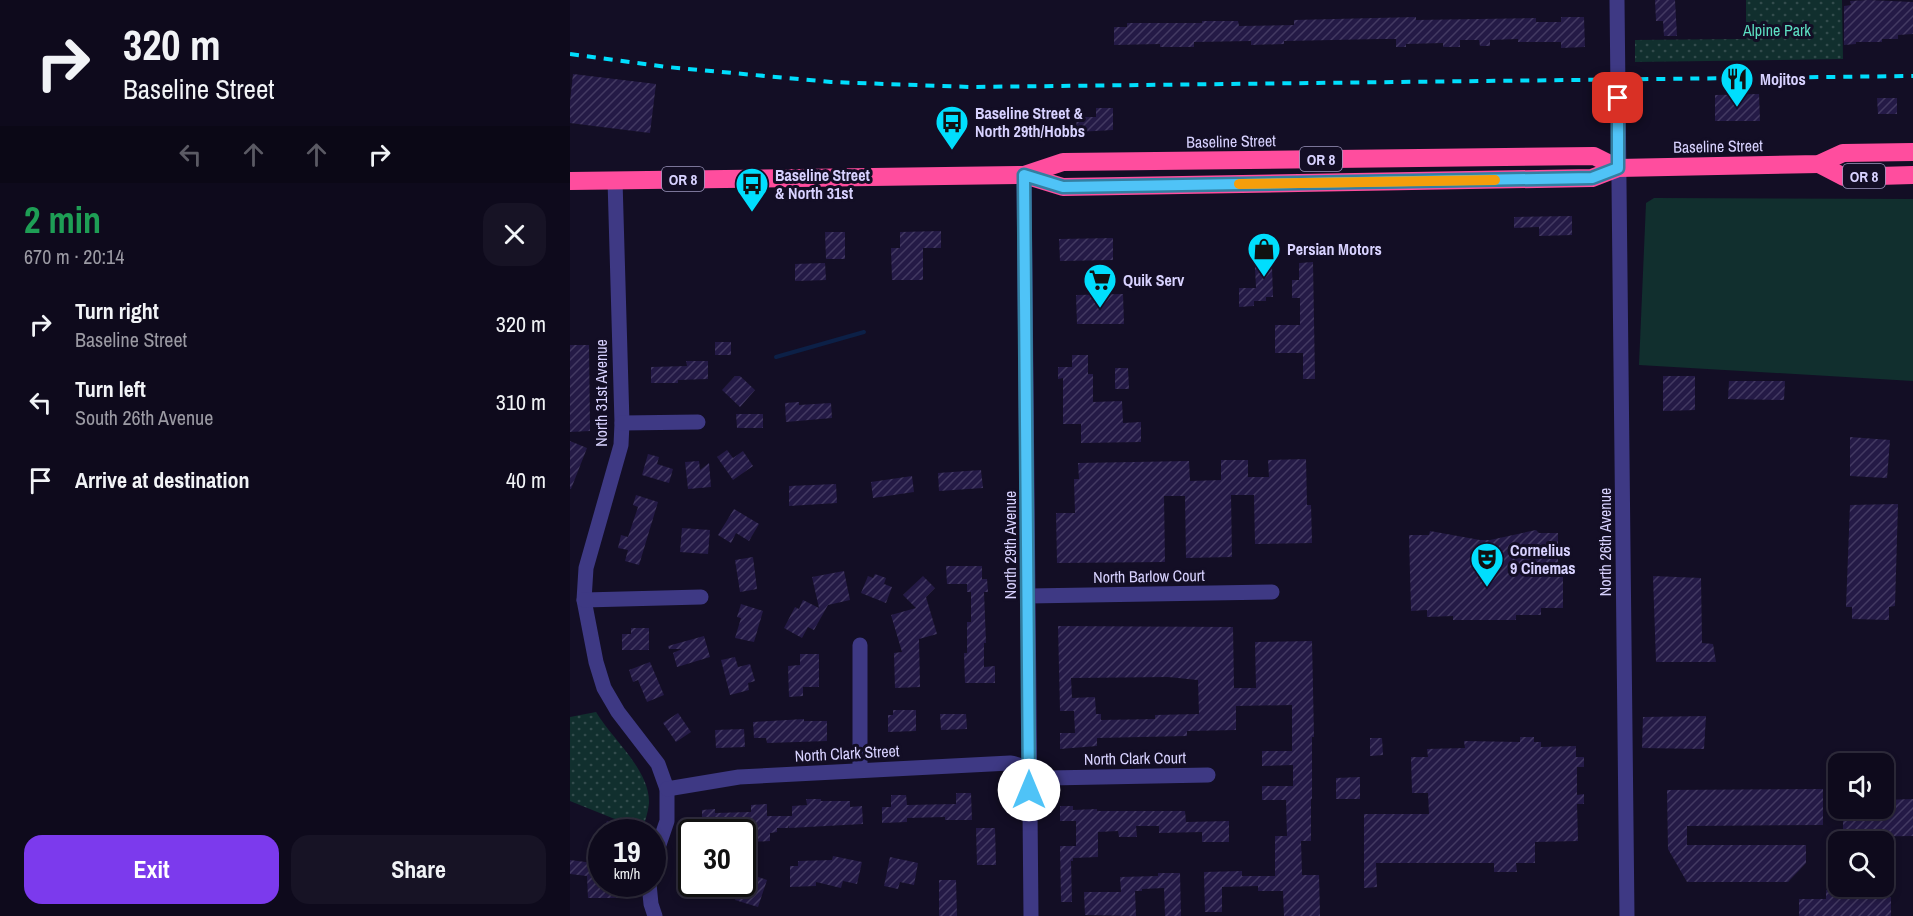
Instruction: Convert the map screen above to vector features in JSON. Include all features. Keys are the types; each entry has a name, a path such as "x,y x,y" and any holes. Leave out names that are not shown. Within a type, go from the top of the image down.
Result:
{"highway":[{"name":"Baseline Street","path":"1024,175 1063,187 1592,178 1618,168 1819,164 1843,153 1913,152"},
{"name":"Baseline Street","path":"570,181 1024,175 1063,162 1594,156 1618,168"},
{"name":"Baseline Street","path":"1819,164 1844,177 1913,175"}],"street":[{"name":"North 26th Avenue","path":"1617,0 1628,916"},
{"name":"North 29th Avenue","path":"1024,175 1030,916"},
{"name":"North 31st Avenue","path":"615,180 621,445 586,568 584,600 596,662 604,688 618,712 658,764 667,789 666,824"},
{"path":"622,423 698,422"},
{"name":"North Barlow Court","path":"1028,596 1272,592"},
{"path":"584,600 702,597"},
{"path":"860,645 860,770"},
{"name":"North Clark Street","path":"667,789 739,777 860,770 1010,763 1029,769"},
{"name":"North Clark Court","path":"1029,769 1040,776 1049,778 1208,775"},
{"path":"650,897 655,916"}],"green space":[{"name":"Alpine Park","path":"1746,0 1842,0 1843,59 1635,62 1635,40 1746,39"},
{"path":"1654,198 1913,199 1913,381 1639,365 1646,203"},
{"path":"596,712 629,755 648,791 649,803 645,819 615,819 570,801 570,717"}],"building":[{"path":"1655,0 1675,0 1677,36 1664,36 1663,21 1656,21"},
{"path":"1850,1 1913,2 1913,34 1898,35 1898,39 1882,39 1882,42 1856,42 1856,44 1844,45 1844,6 1851,5"},
{"path":"1416,17 1416,20 1536,18 1536,22 1561,22 1561,17 1584,17 1585,47 1561,48 1561,42 1518,42 1518,39 1490,40 1490,46 1480,46 1479,40 1460,40 1460,47 1443,47 1443,43 1406,44 1406,47 1396,47 1396,39 1284,41 1284,44 1251,45 1251,41 1194,42 1194,47 1160,47 1160,44 1114,45 1114,27 1127,27 1127,23 1238,21 1239,26 1294,25 1294,20"},
{"path":"573,74 656,84 650,133 570,123"},
{"name":"Mojitos","path":"1759,94 1760,121 1715,121 1715,95"},
{"path":"1877,98 1897,98 1897,114 1878,114"},
{"path":"1096,108 1113,108 1113,130 1077,132 1076,117 1096,117"},
{"path":"1572,216 1572,235 1539,236 1539,227 1514,228 1514,217"},
{"path":"941,231 941,248 923,248 923,280 892,280 891,248 900,248 900,232"},
{"path":"825,232 845,232 845,259 826,259"},
{"path":"1113,238 1113,260 1060,261 1059,239"},
{"path":"1313,262 1315,379 1303,379 1303,353 1275,353 1275,325 1300,325 1300,298 1292,298 1292,280 1299,280 1299,263"},
{"path":"825,263 826,280 795,281 795,264"},
{"name":"Persian Motors","path":"1255,267 1272,267 1273,297 1266,297 1266,301 1254,301 1254,306 1239,307 1239,288 1256,288"},
{"name":"Quik Serv","path":"1123,294 1124,324 1077,324 1076,295"},
{"path":"715,342 731,342 731,355 715,355"},
{"path":"570,345 589,345 590,431 570,432"},
{"path":"1072,355 1088,355 1088,374 1093,374 1093,402 1122,401 1123,423 1141,422 1141,442 1081,443 1081,424 1063,424 1063,378 1058,379 1058,367 1072,367"},
{"path":"686,361 708,361 708,379 678,380 678,383 651,383 651,367 687,366"},
{"path":"1115,368 1128,368 1129,389 1115,389"},
{"path":"735,376 740,376 755,390 740,407 722,390"},
{"path":"1663,376 1695,376 1695,410 1663,411"},
{"path":"1729,381 1785,381 1784,400 1728,399"},
{"path":"799,402 799,405 831,403 832,418 786,422 785,403"},
{"path":"736,414 763,414 763,428 737,428"},
{"path":"1850,437 1890,440 1887,478 1850,476"},
{"path":"570,441 587,448 571,489 570,489"},
{"path":"727,450 733,458 743,451 753,466 733,480 717,457"},
{"path":"648,454 659,457 657,464 673,469 669,483 642,475"},
{"path":"1306,459 1307,505 1311,505 1312,543 1255,544 1254,495 1231,495 1232,557 1186,558 1185,496 1164,496 1165,562 1057,563 1056,513 1075,513 1074,479 1079,479 1078,463 1189,461 1190,481 1221,480 1221,460 1248,460 1248,477 1269,477 1268,460"},
{"path":"699,461 700,470 709,463 711,487 688,489 685,462"},
{"path":"981,470 983,488 939,491 938,473"},
{"path":"912,476 914,492 873,498 871,482"},
{"path":"836,484 837,503 789,506 789,486"},
{"path":"636,495 658,502 639,565 625,561 628,550 618,548 621,535 628,537 638,507 633,505"},
{"path":"1898,504 1895,606 1889,607 1889,620 1852,619 1852,607 1846,607 1850,505"},
{"path":"734,509 759,524 749,541 736,533 731,543 718,535"},
{"path":"682,528 710,530 708,554 680,552"},
{"name":"Cornelius 9 Cinemas","path":"1536,530 1539,533 1558,533 1558,566 1563,566 1563,608 1541,608 1541,615 1516,615 1516,620 1453,620 1453,616 1427,617 1427,610 1411,611 1409,535 1429,535 1430,531 1490,540"},
{"path":"753,557 757,589 740,592 735,560"},
{"path":"946,566 982,566 982,579 987,579 988,592 984,592 986,643 984,643 984,667 995,666 995,683 965,683 964,653 967,653 967,622 971,622 971,592 967,592 967,584 947,584"},
{"path":"844,571 850,600 828,605 814,630 808,627 802,638 784,628 795,607 799,609 803,600 819,608 812,577"},
{"path":"875,574 886,578 884,584 892,587 886,603 861,593 868,576 873,578"},
{"path":"923,576 935,588 926,597 937,634 919,639 920,687 895,688 894,653 902,652 891,615 916,608 903,595"},
{"path":"1653,576 1701,578 1702,643 1713,644 1716,662 1656,662"},
{"path":"741,604 763,611 754,642 735,638 741,618 737,617"},
{"path":"1058,626 1233,627 1234,688 1256,688 1255,642 1312,641 1314,737 1312,737 1311,841 1301,841 1302,875 1319,875 1320,916 1284,916 1283,891 1258,891 1258,886 1222,887 1222,912 1205,912 1204,872 1242,871 1242,876 1275,876 1275,836 1287,836 1286,800 1262,800 1262,786 1293,786 1293,765 1262,766 1262,751 1292,751 1292,705 1236,706 1236,730 1187,731 1187,736 1097,738 1097,746 1060,749 1060,733 1075,733 1074,711 1060,711","holes":["1168,677 1198,680 1199,714 1155,715 1155,719 1101,720 1101,714 1096,714 1095,697 1072,698 1071,678"]},
{"path":"631,628 649,628 649,650 622,650 622,634 631,634"},
{"path":"704,636 710,657 677,667 673,653 682,649 669,649 668,646"},
{"path":"800,654 819,654 819,687 803,687 803,696 789,697 788,666 800,665"},
{"path":"735,657 738,667 750,664 755,681 748,683 749,690 730,695 721,660"},
{"path":"650,662 664,695 647,702 638,680 633,682 629,670"},
{"path":"893,710 916,710 916,731 888,732 888,715 893,715"},
{"path":"678,713 691,732 676,742 663,723"},
{"path":"940,714 966,714 967,729 941,730"},
{"path":"1706,716 1704,749 1642,748 1643,717"},
{"path":"804,719 804,721 827,721 827,741 767,743 766,738 754,738 753,722"},
{"path":"744,729 745,747 716,748 715,730"},
{"path":"1520,737 1534,737 1534,742 1541,742 1541,747 1576,746 1576,757 1584,757 1584,767 1577,767 1577,795 1584,794 1584,804 1577,804 1578,841 1535,842 1535,863 1516,863 1517,872 1494,872 1494,863 1376,863 1377,887 1364,888 1364,814 1429,814 1428,793 1412,793 1411,757 1428,757 1427,749 1465,748 1464,741 1520,742"},
{"path":"1370,738 1382,738 1383,755 1370,756"},
{"path":"1360,777 1360,799 1336,799 1336,778"},
{"path":"1823,789 1823,825 1687,826 1687,845 1806,845 1806,863 1788,882 1687,882 1668,849 1667,790"},
{"path":"956,793 971,793 972,820 945,820 945,817 907,818 907,822 882,823 882,807 891,807 891,795 906,795 907,805 956,804"},
{"path":"806,799 850,801 850,807 862,806 863,824 789,828 789,825 788,828 777,828 777,832 770,833 770,841 756,842 756,819 702,819 702,810 715,809 715,813 751,812 751,805 767,804 767,816 792,816 792,806 807,805"},
{"path":"1913,799 1913,836 1894,836 1894,831 1843,831 1843,819 1894,819 1894,800"},
{"path":"1060,806 1073,806 1073,810 1097,809 1097,811 1185,811 1186,822 1229,821 1229,842 1202,842 1202,832 1159,833 1159,826 1136,826 1137,837 1119,837 1118,831 1098,832 1098,857 1073,858 1071,861 1072,902 1061,902 1060,846 1076,846 1076,821 1060,821"},
{"path":"976,828 995,828 996,865 977,865"},
{"path":"833,856 862,862 857,884 843,881 841,888 816,882 816,886 790,887 790,866 798,866 798,861 832,860"},
{"path":"890,857 918,863 914,885 900,882 898,889 884,886"},
{"path":"570,860 588,862 588,897 618,898 588,898 587,876 570,874"},
{"path":"1158,873 1180,873 1181,916 1165,916 1164,888 1135,891 1136,916 1085,915 1084,892 1121,892 1120,877 1158,876"},
{"path":"756,876 767,880 758,907 735,900 736,897 756,897"},
{"path":"939,880 956,880 957,916 939,916"},
{"path":"1826,890 1828,890 1828,897 1891,897 1891,916 1799,916 1799,899 1826,899"}],"waterway":[{"path":"776,357 864,332"}],"railway":[{"path":"570,54 667,67 831,82 970,87 1913,76"}],"slow traffic":[{"path":"1239,184 1495,180"}],"place":[{"name":"Mojitos","path":"1737,108"},
{"name":"Baseline Street & North 29th/Hobbs","path":"952,151"},
{"name":"Baseline Street & North 31st","path":"752,213"},
{"name":"Persian Motors","path":"1264,278"},
{"name":"Quik Serv","path":"1100,309"},
{"name":"Cornelius 9 Cinemas","path":"1487,588"}],"route":[{"path":"1029,790 1024,175 1063,187 1592,178 1618,168 1618,98"}]}
